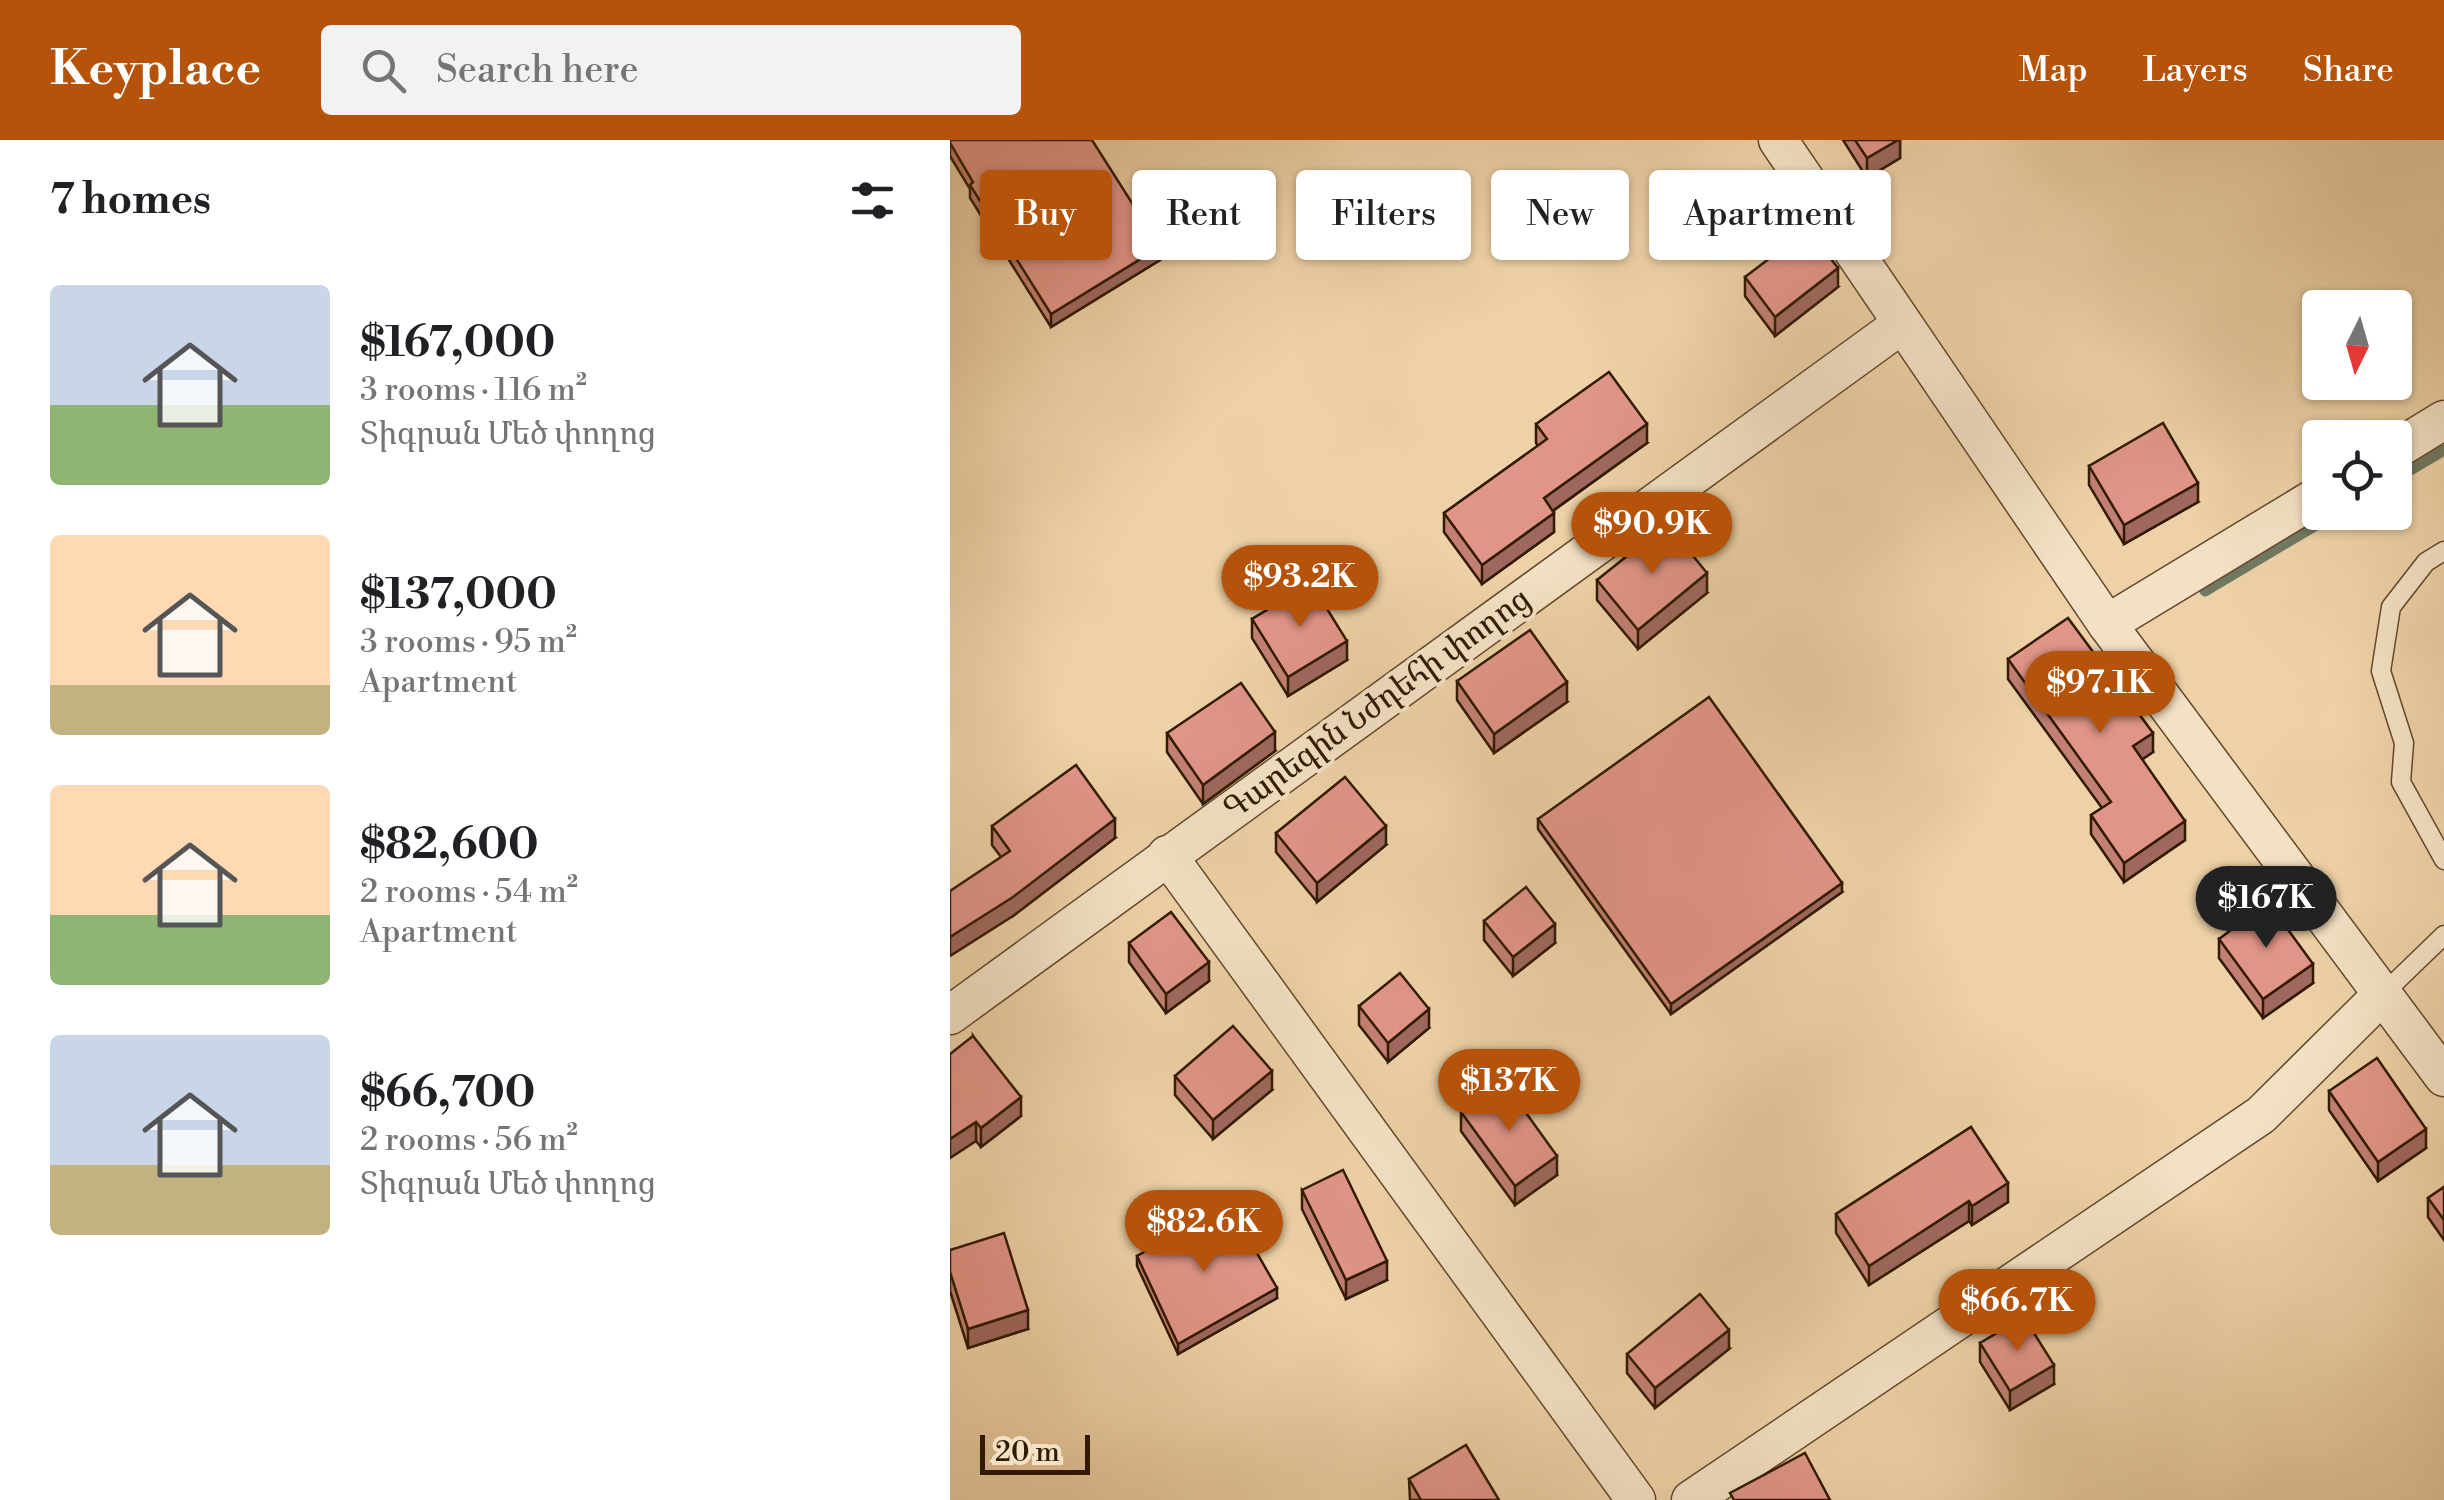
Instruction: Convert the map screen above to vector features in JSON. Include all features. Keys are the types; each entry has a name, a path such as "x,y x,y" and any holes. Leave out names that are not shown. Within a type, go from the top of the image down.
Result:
{"street":[{"path":"1778,140 2108,624 2444,1077"},
{"name":"Գարեգին Նժդեհի փողոց","path":"950,1015 1902,324"},
{"path":"2412,440 2444,420"},
{"path":"2108,624 2302,507"},
{"path":"1168,855 1636,1500"},
{"path":"1691,1500 2261,1115 2384,994"}],"lane":[{"path":"2444,552 2426,562 2391,607 2381,671 2404,743 2401,782 2444,860"},
{"path":"2384,994 2444,935"}],"building":[{"path":"1092,140 1111,170 980,170 980,201 950,143"},
{"path":"1855,140 1898,140 1867,158"},
{"path":"1112,171 1132,203 1132,260 1139,260 1051,314 1017,260 1112,260"},
{"path":"1767,260 1832,260 1838,268 1775,317 1745,277"},
{"path":"1609,372 1647,424 1544,498 1554,513 1482,565 1444,513 1547,439 1536,424"},
{"path":"2163,423 2198,483 2124,525 2089,466"},
{"path":"1667,524 1707,573 1638,630 1597,580"},
{"path":"1311,583 1347,641 1288,677 1252,619"},
{"path":"2068,618 2153,733 2133,746 2185,821 2124,863 2091,815 2111,802 2008,659"},
{"path":"1530,630 1567,682 1494,734 1457,681"},
{"path":"1241,683 1275,732 1203,785 1167,733"},
{"path":"1709,697 1842,883 1671,1004 1538,819"},
{"path":"1076,765 1115,819 1013,897 950,937 950,891 1010,851 992,826"},
{"path":"1345,777 1386,826 1317,883 1276,833"},
{"path":"1526,887 1555,924 1513,957 1484,921"},
{"path":"2268,902 2313,964 2263,999 2219,939"},
{"path":"1171,912 1209,962 1166,994 1129,943"},
{"path":"1400,973 1429,1009 1388,1043 1359,1006"},
{"path":"1233,1026 1272,1071 1213,1120 1175,1076"},
{"path":"973,1036 1021,1097 981,1128 976,1122 950,1139 950,1054"},
{"path":"2377,1058 2426,1129 2378,1162 2329,1091"},
{"path":"1503,1081 1557,1156 1515,1186 1461,1112"},
{"path":"1971,1127 2008,1183 1972,1206 1969,1201 1869,1266 1836,1214"},
{"path":"1343,1170 1387,1261 1346,1280 1302,1190"},
{"path":"2444,1187 2444,1220 2428,1198"},
{"path":"1221,1208 1246,1252 1254,1248 1277,1288 1178,1344 1137,1256"},
{"path":"1004,1233 1028,1310 968,1329 950,1272 950,1250"},
{"path":"1700,1294 1729,1330 1655,1388 1627,1354"},
{"path":"2024,1317 2054,1365 2010,1391 1980,1343"},
{"path":"1466,1445 1499,1500 1421,1500 1409,1479"},
{"path":"1805,1453 1830,1500 1734,1500 1730,1493"}],"waterway":[{"path":"2412,469 2444,450"},
{"path":"2205,591 2308,530"}]}
